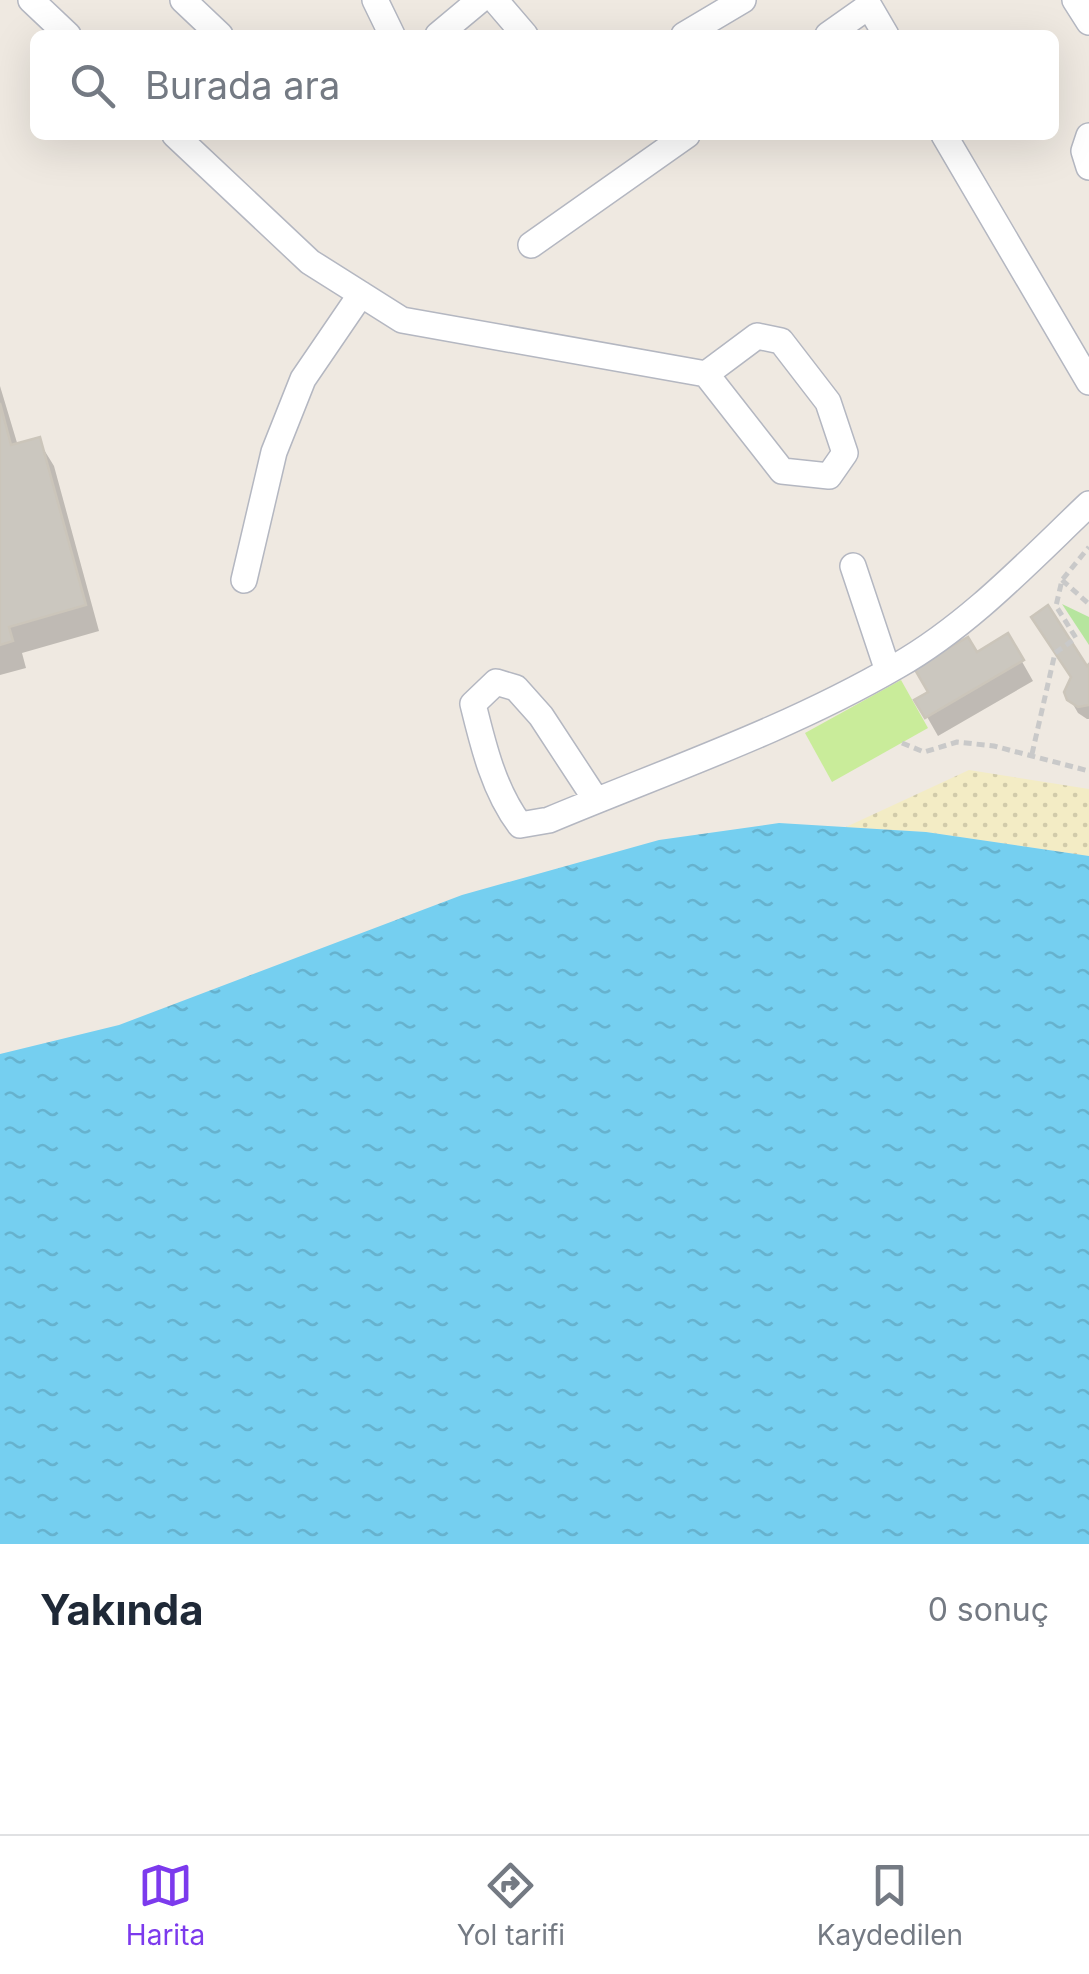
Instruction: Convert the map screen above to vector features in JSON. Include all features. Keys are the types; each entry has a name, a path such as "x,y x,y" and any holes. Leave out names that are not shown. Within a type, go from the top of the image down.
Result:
{"street":[{"path":"30,0 63,30"},
{"path":"183,0 215,30"},
{"path":"375,0 390,30"},
{"path":"444,30 480,0"},
{"path":"495,0 521,30"},
{"path":"692,30 743,0"},
{"path":"1076,0 1089,22"},
{"path":"835,30 869,6 883,30"},
{"path":"1089,136 1084,151 1089,168"},
{"path":"179,140 310,262 402,320 706,374 782,471 830,476 845,453 828,402 780,341 757,336 706,374"},
{"path":"531,245 680,140"},
{"path":"947,140 1089,382"},
{"path":"244,580 274,452 303,379 361,294"},
{"path":"596,800 541,716 516,688 496,682 472,704 506,807 520,825 549,820 782,726 888,671 974,611 1089,504"},
{"path":"853,566 888,671"}],"path":[{"path":"1032,754 1055,653 1076,638 1056,606 1062,580 1089,547"},
{"path":"1062,580 1089,604"},
{"path":"902,742 924,752 957,742 1032,754 1089,771"}],"green space":[{"path":"1062,604 1089,617 1089,645"},
{"path":"901,680 928,728 832,782 805,733"}],"sand":[{"path":"969,770 1089,789 1089,856 926,832 846,827"}],"water":[{"path":"779,823 926,832 1089,856 1089,1544 0,1544 0,1054 119,1025 462,895 659,840"}],"building":[{"path":"0,403 11,445 40,437 86,605 9,627 13,641 0,645"},
{"path":"1048,605 1089,664 1089,705 1078,707 1067,700 1064,692 1071,677 1031,617"},
{"path":"1008,633 1024,660 925,718 914,700 928,692 914,668 968,637 977,652"}]}
